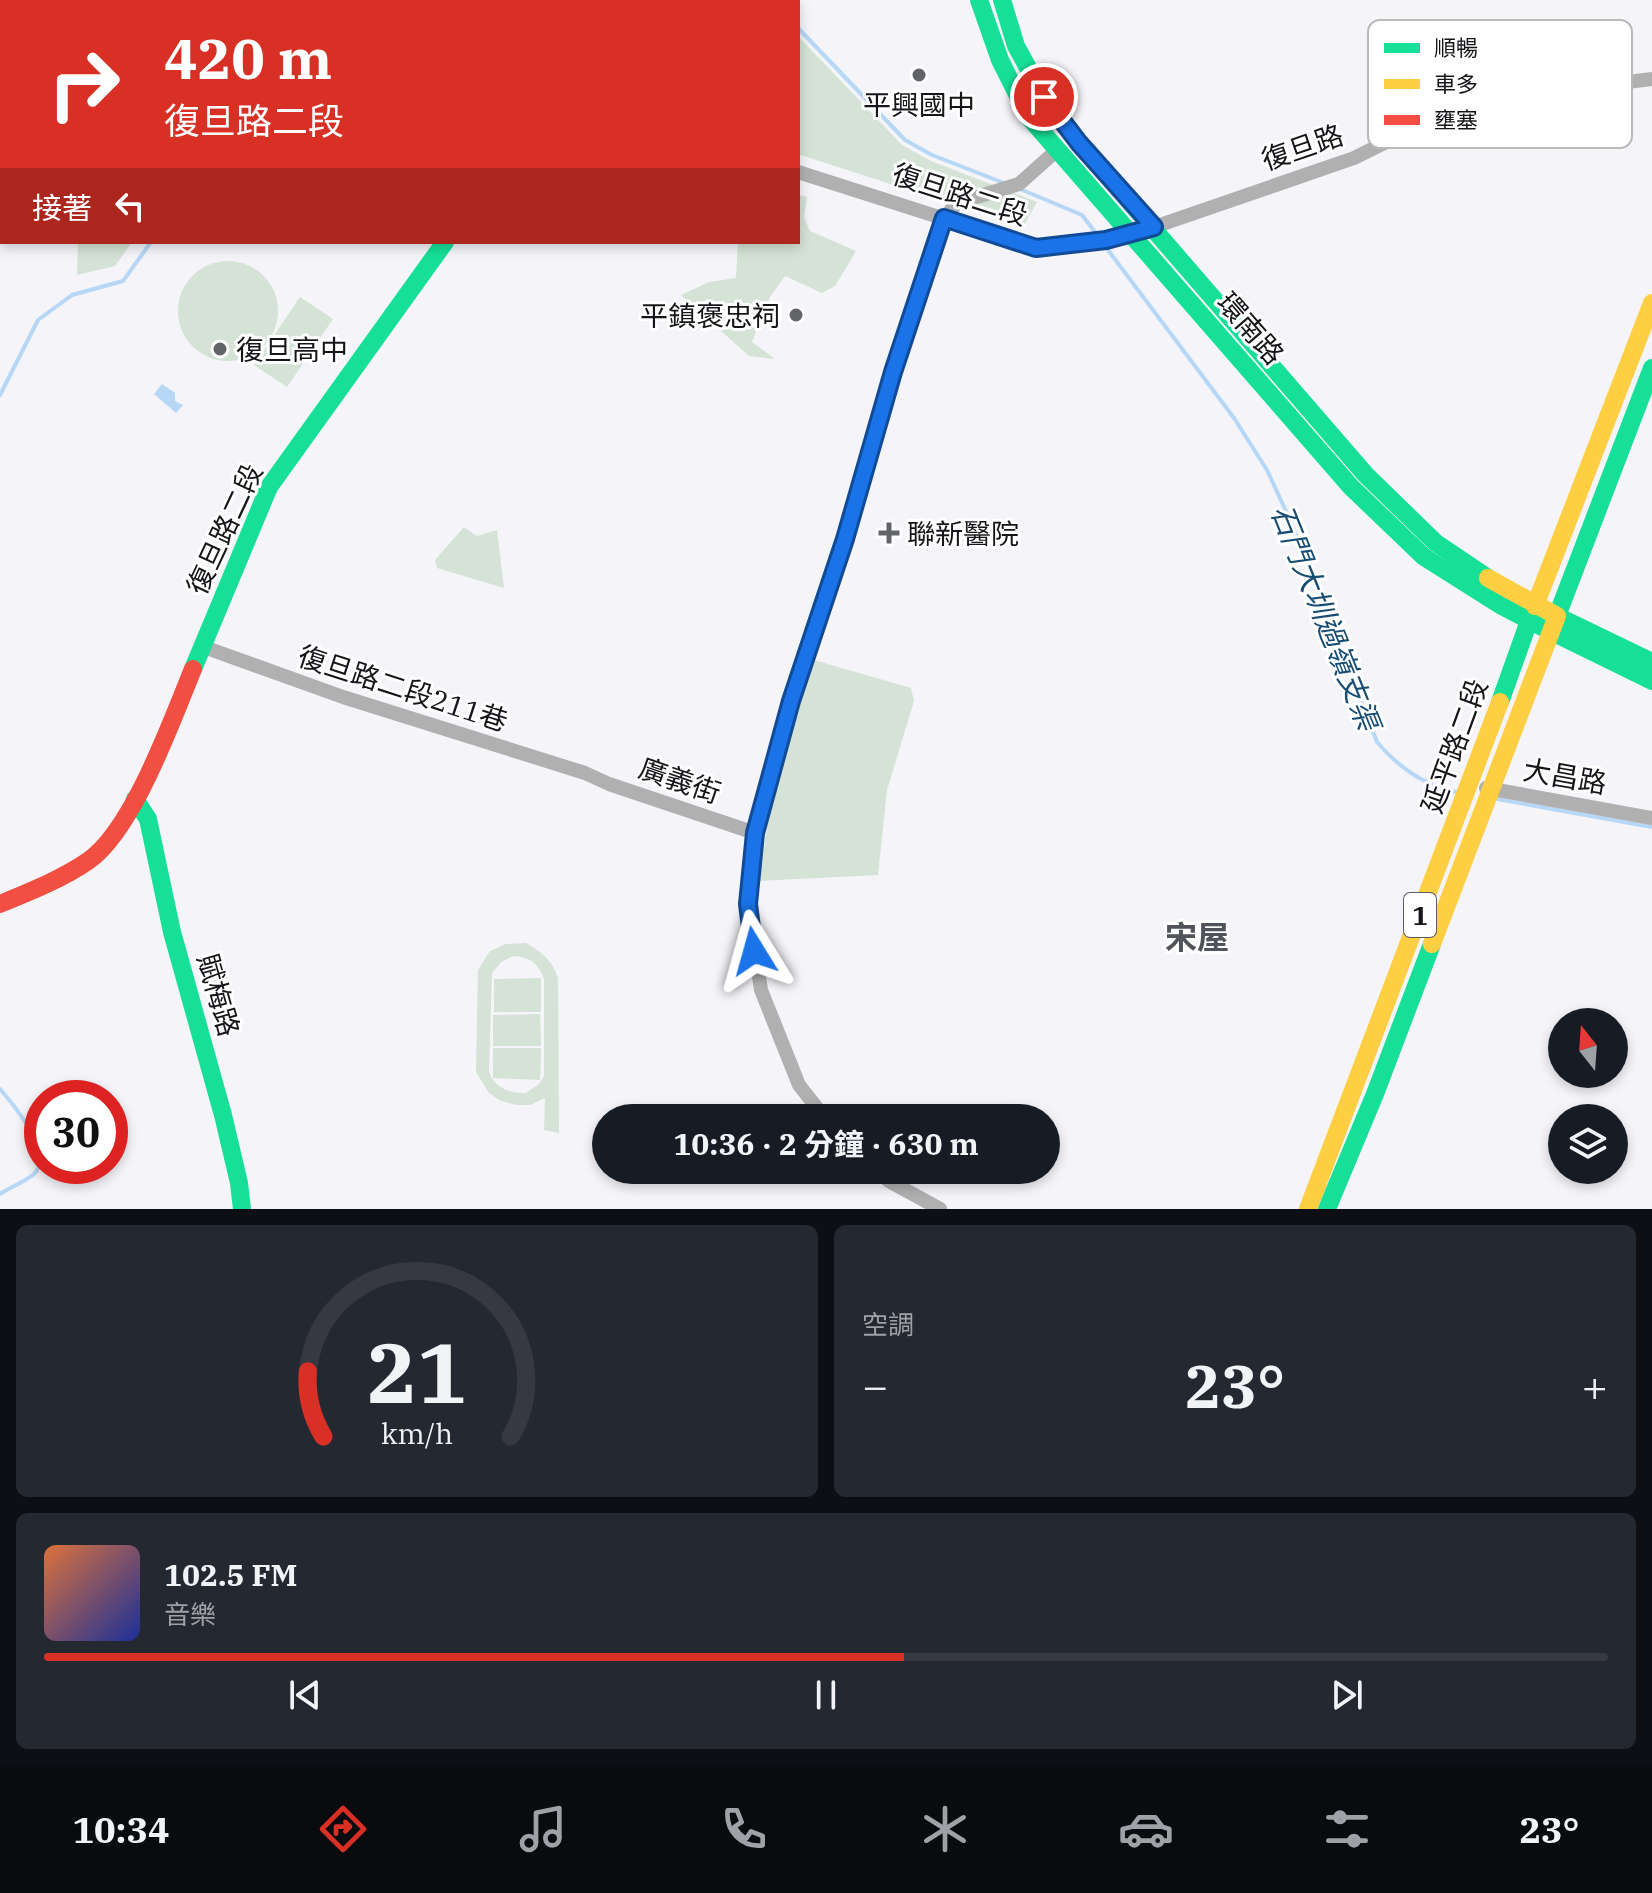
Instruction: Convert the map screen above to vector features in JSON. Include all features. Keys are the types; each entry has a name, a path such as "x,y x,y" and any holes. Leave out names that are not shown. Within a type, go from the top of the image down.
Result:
{"main road":[{"name":"環南路","path":"979,0 1006,79 1028,116 1361,497 1424,557 1500,605 1554,624"},
{"name":"環南路","path":"1002,0 1016,46 1044,97 1079,143 1366,475 1436,543 1532,614"},
{"name":"復旦路二段","path":"1132,232 1154,227"},
{"name":"復旦路二段","path":"0,904 90,860 115,831 149,774 269,487 444,244"},
{"name":"延平路二段","path":"1308,1209 1652,303"},
{"name":"延平路二段","path":"1327,1209 1375,1094 1652,368"},
{"path":"1554,624 1652,662"},
{"path":"1554,624 1652,681"},
{"name":"賦梅路","path":"135,799 148,819 172,932 223,1115 242,1209"}],"street":[{"name":"復旦路","path":"1632,82 1652,79"},
{"name":"復旦路","path":"1154,227 1354,158 1374,148"},
{"path":"814,1104 799,1085 761,990 748,904 755,833 791,701 845,539 893,372 944,218 957,203 1019,184 1056,151"},
{"name":"復旦路二段","path":"800,173 1036,248 1106,240 1132,232"},
{"path":"800,182 831,184"},
{"name":"復旦路二段211巷","path":"201,646 343,697 589,775"},
{"name":"廣義街","path":"589,775 755,833"},
{"name":"大昌路","path":"1470,784 1652,818"},
{"path":"894,1184 940,1209"}],"green space":[{"path":"800,38 902,145 931,161 1037,202 1023,227 800,155"},
{"path":"800,195 807,197 804,217 810,231 856,251 835,286 822,293 785,276 770,297 752,342 775,359 749,356 681,295 709,282 736,278 738,244 800,244"},
{"path":"78,244 131,244 115,266 77,275"},
{"path":"228,261 256,269 270,283 278,311 270,339 256,353 228,361 200,353 186,339 178,311 186,283 200,269"},
{"path":"300,297 333,319 287,387 254,365"},
{"path":"464,527 477,536 497,530 504,588 437,568 435,560"},
{"path":"814,660 911,688 914,701 887,790 878,875 759,881 772,794"},
{"path":"526,943 537,950 549,961 558,978 559,1133 544,1130 545,1098 530,1105 499,1100 489,1093 476,1072 478,970 490,951 506,944","holes":["513,956 533,962 544,979 544,1076 526,1093 503,1088 494,1081 489,1071 492,973 501,962"]},
{"path":"541,978 541,1012 494,1012 494,979"},
{"path":"540,1014 541,1046 493,1046 493,1015"},
{"path":"493,1048 541,1048 540,1080 493,1078"}],"water":[{"path":"162,384 175,393 175,401 183,405 176,413 154,394"}],"waterway":[{"name":"石門大圳過嶺支渠","path":"800,30 905,140 932,155 1004,183"},
{"name":"石門大圳過嶺支渠","path":"1020,189 1082,215 1095,232"},
{"name":"石門大圳過嶺支渠","path":"0,395 38,320 72,295 123,281 150,244"},
{"name":"石門大圳過嶺支渠","path":"1108,250 1234,418 1267,470 1290,520 1377,742 1414,775 1436,786 1461,793"},
{"name":"石門大圳過嶺支渠","path":"1497,799 1652,827"},
{"path":"0,1089 30,1130 39,1154 39,1165 34,1174 0,1194"}],"traffic: fast":[{"path":"979,0 1000,60 1028,116 1351,487 1424,557 1500,605 1546,629"},
{"path":"1002,0 1016,46 1044,97 1079,143 1366,475 1436,543 1488,578"},
{"path":"193,669 269,487 444,244"},
{"path":"1652,368 1557,616 1652,662"},
{"path":"1500,702 1534,607"},
{"path":"1550,631 1652,681"},
{"path":"135,799 148,819 172,932 223,1115 242,1209"},
{"path":"1327,1209 1432,944"}],"traffic: slow":[{"path":"1535,606 1652,303"},
{"path":"1432,944 1557,616 1488,578"},
{"path":"1308,1209 1500,702"}],"traffic: jam":[{"path":"0,904 67,874 105,846 150,772 193,669"}],"place":[{"name":"平興國中","path":"919,75"},
{"name":"平鎮褒忠祠","path":"796,315"},
{"name":"復旦高中","path":"220,349"},
{"name":"聯新醫院","path":"889,533"}],"district":[{"name":"宋屋","path":"1197,937"}],"route":[{"path":"754,951 748,904 755,833 791,701 845,539 893,372 944,218 1036,248 1106,240 1154,227 1079,143 1044,97"}]}
